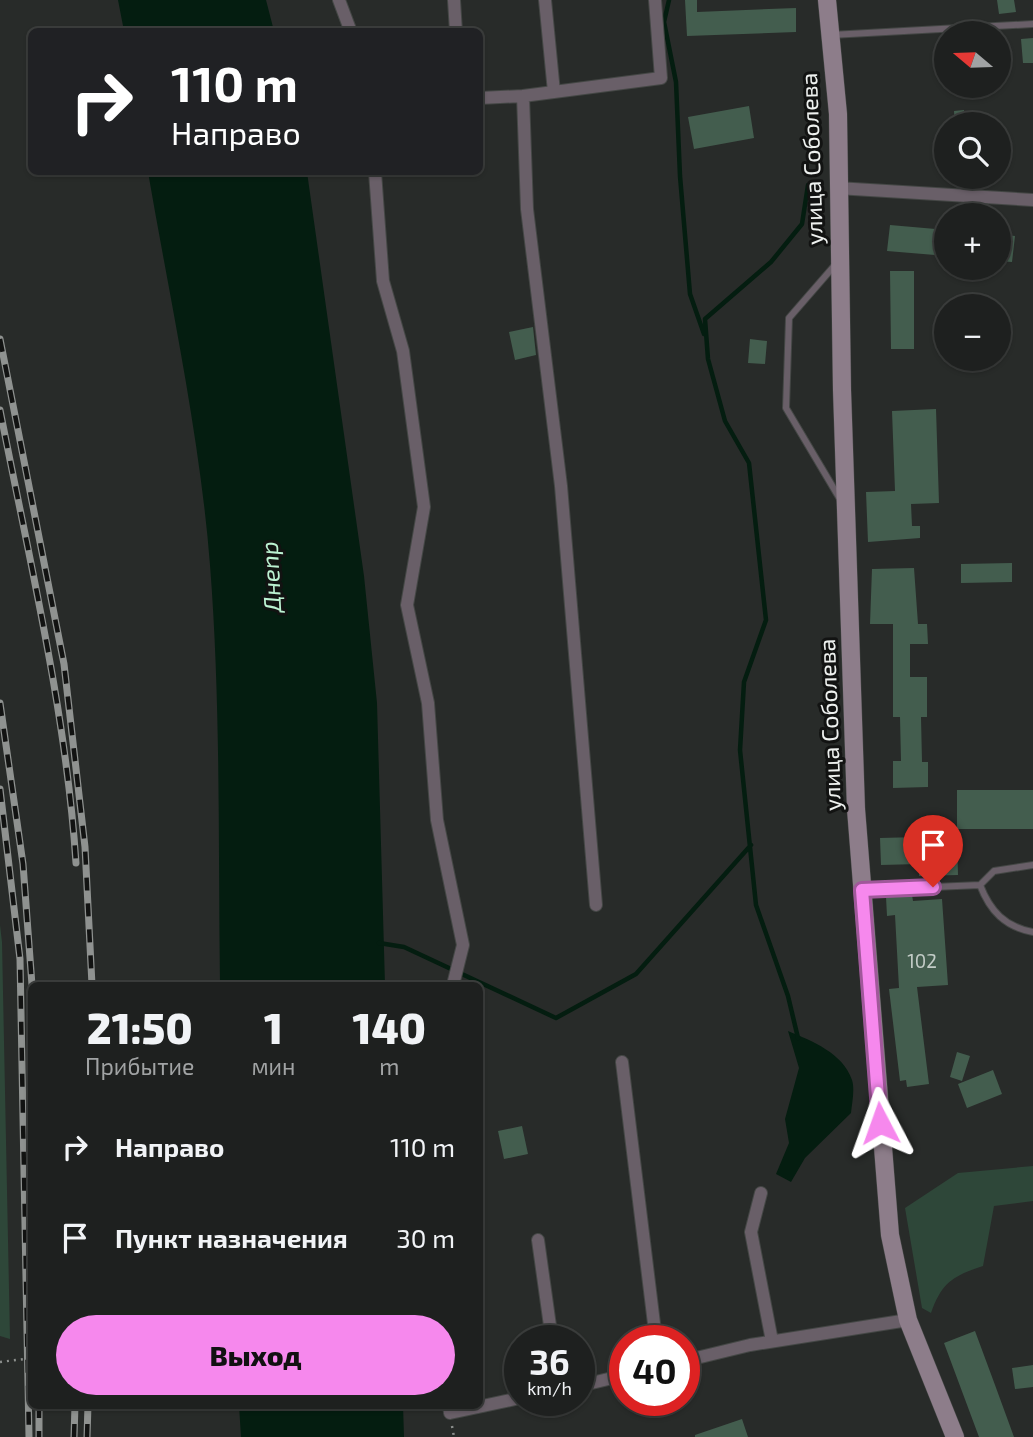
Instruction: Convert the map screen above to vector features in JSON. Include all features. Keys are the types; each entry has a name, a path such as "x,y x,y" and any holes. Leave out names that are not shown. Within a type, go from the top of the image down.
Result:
{"street":[{"path":"339,0 350,28"},
{"path":"454,0 456,28"},
{"path":"545,0 554,92"},
{"path":"483,97 523,96 661,78 655,0"},
{"name":"улица Соболева","path":"827,0 838,114 837,188 856,809 890,1235 908,1320 955,1437"},
{"path":"523,96 527,209 562,500 596,905"},
{"path":"375,175 383,281 402,351 424,507 407,605 428,703 437,820 463,945 454,982"},
{"path":"837,188 1033,200"},
{"path":"622,1062 654,1325"},
{"path":"761,1193 751,1232 772,1341"},
{"path":"538,1240 550,1325"},
{"path":"700,1357 772,1341 908,1320"},
{"path":"483,1406 504,1401"},
{"path":"450,1409 450,1413 469,1409"}],"lane":[{"path":"829,35 1033,24"},
{"path":"839,261 789,318 786,408 846,509"},
{"path":"862,890 980,885 993,871 1033,865"},
{"path":"980,885 989,907 1017,929 1033,932"}],"path":[{"path":"0,1362 28,1358"}],"shaded area":[{"path":"0,925 2,942 10,1339 0,1336"},
{"path":"1033,1166 1033,1201 994,1206 983,1266 956,1277 944,1287 931,1313 922,1308 905,1208 958,1173"}],"water":[{"path":"118,0 266,0 273,28 123,28"},
{"name":"Днепр","path":"149,175 307,175 364,576 377,703 385,982 220,982 214,618 205,516 184,368"},
{"path":"788,1031 826,1049 842,1062 852,1080 853,1088 851,1113 805,1158 791,1182 776,1174 789,1143 785,1119 799,1068"},
{"path":"239,1409 403,1409 404,1437 241,1437"}],"building":[{"path":"685,0 697,0 697,12 796,8 796,32 687,36"},
{"path":"997,0 1014,0 1016,12 999,14"},
{"path":"1033,38 1033,63 1023,63 1021,39"},
{"path":"749,106 754,138 694,149 688,117"},
{"path":"890,225 934,229 934,255 887,251"},
{"path":"1011,236 1015,236 1011,262"},
{"path":"890,271 914,271 914,349 891,349"},
{"path":"533,327 536,355 515,360 509,332"},
{"path":"750,339 767,341 765,364 748,363"},
{"path":"936,409 939,503 911,504 912,526 920,526 920,538 868,542 866,492 895,491 892,411"},
{"path":"1012,563 1012,582 961,583 961,564"},
{"path":"914,568 918,624 927,624 928,644 910,644 910,677 927,677 927,717 921,717 922,762 928,762 928,787 893,788 893,761 901,761 900,717 893,717 893,624 870,624 872,569"},
{"path":"957,790 1033,790 1033,829 957,829"},
{"path":"957,836 958,875 919,876 919,864 881,865 880,838"},
{"path":"912,895 913,901 942,899 948,985 917,987 929,1084 907,1087 906,1080 900,1081 889,989 899,988 895,915 887,916 886,897"},
{"path":"957,1052 970,1056 962,1081 950,1077"},
{"path":"993,1070 1002,1094 967,1108 958,1084"},
{"path":"522,1126 528,1154 504,1159 498,1131"},
{"path":"975,1331 1014,1437 979,1437 944,1343"},
{"path":"1033,1365 1033,1387 1015,1389 1012,1368"},
{"path":"742,1419 748,1437 695,1437 695,1435"}],"waterway":[{"path":"669,0 664,22 676,82 680,176 690,294 704,334"},
{"path":"798,1038 788,996 756,905 740,750 744,682 766,620 749,463 725,421 708,359 705,319 771,262 802,224 808,185"},
{"path":"483,984 556,1018 636,974 751,845"},
{"path":"379,943 404,947 479,982"}],"railway":[{"path":"0,339 64,664 85,847 92,982"},
{"path":"0,410 55,692 76,863"},
{"path":"0,703 23,864 32,982"},
{"path":"0,789 20,959 28,1384"},
{"path":"28,1409 29,1437"},
{"path":"39,1409 39,1437"},
{"path":"74,1437 75,1409"},
{"path":"87,1437 88,1409"}],"route":[{"path":"880,1123 862,890 933,887"}]}
